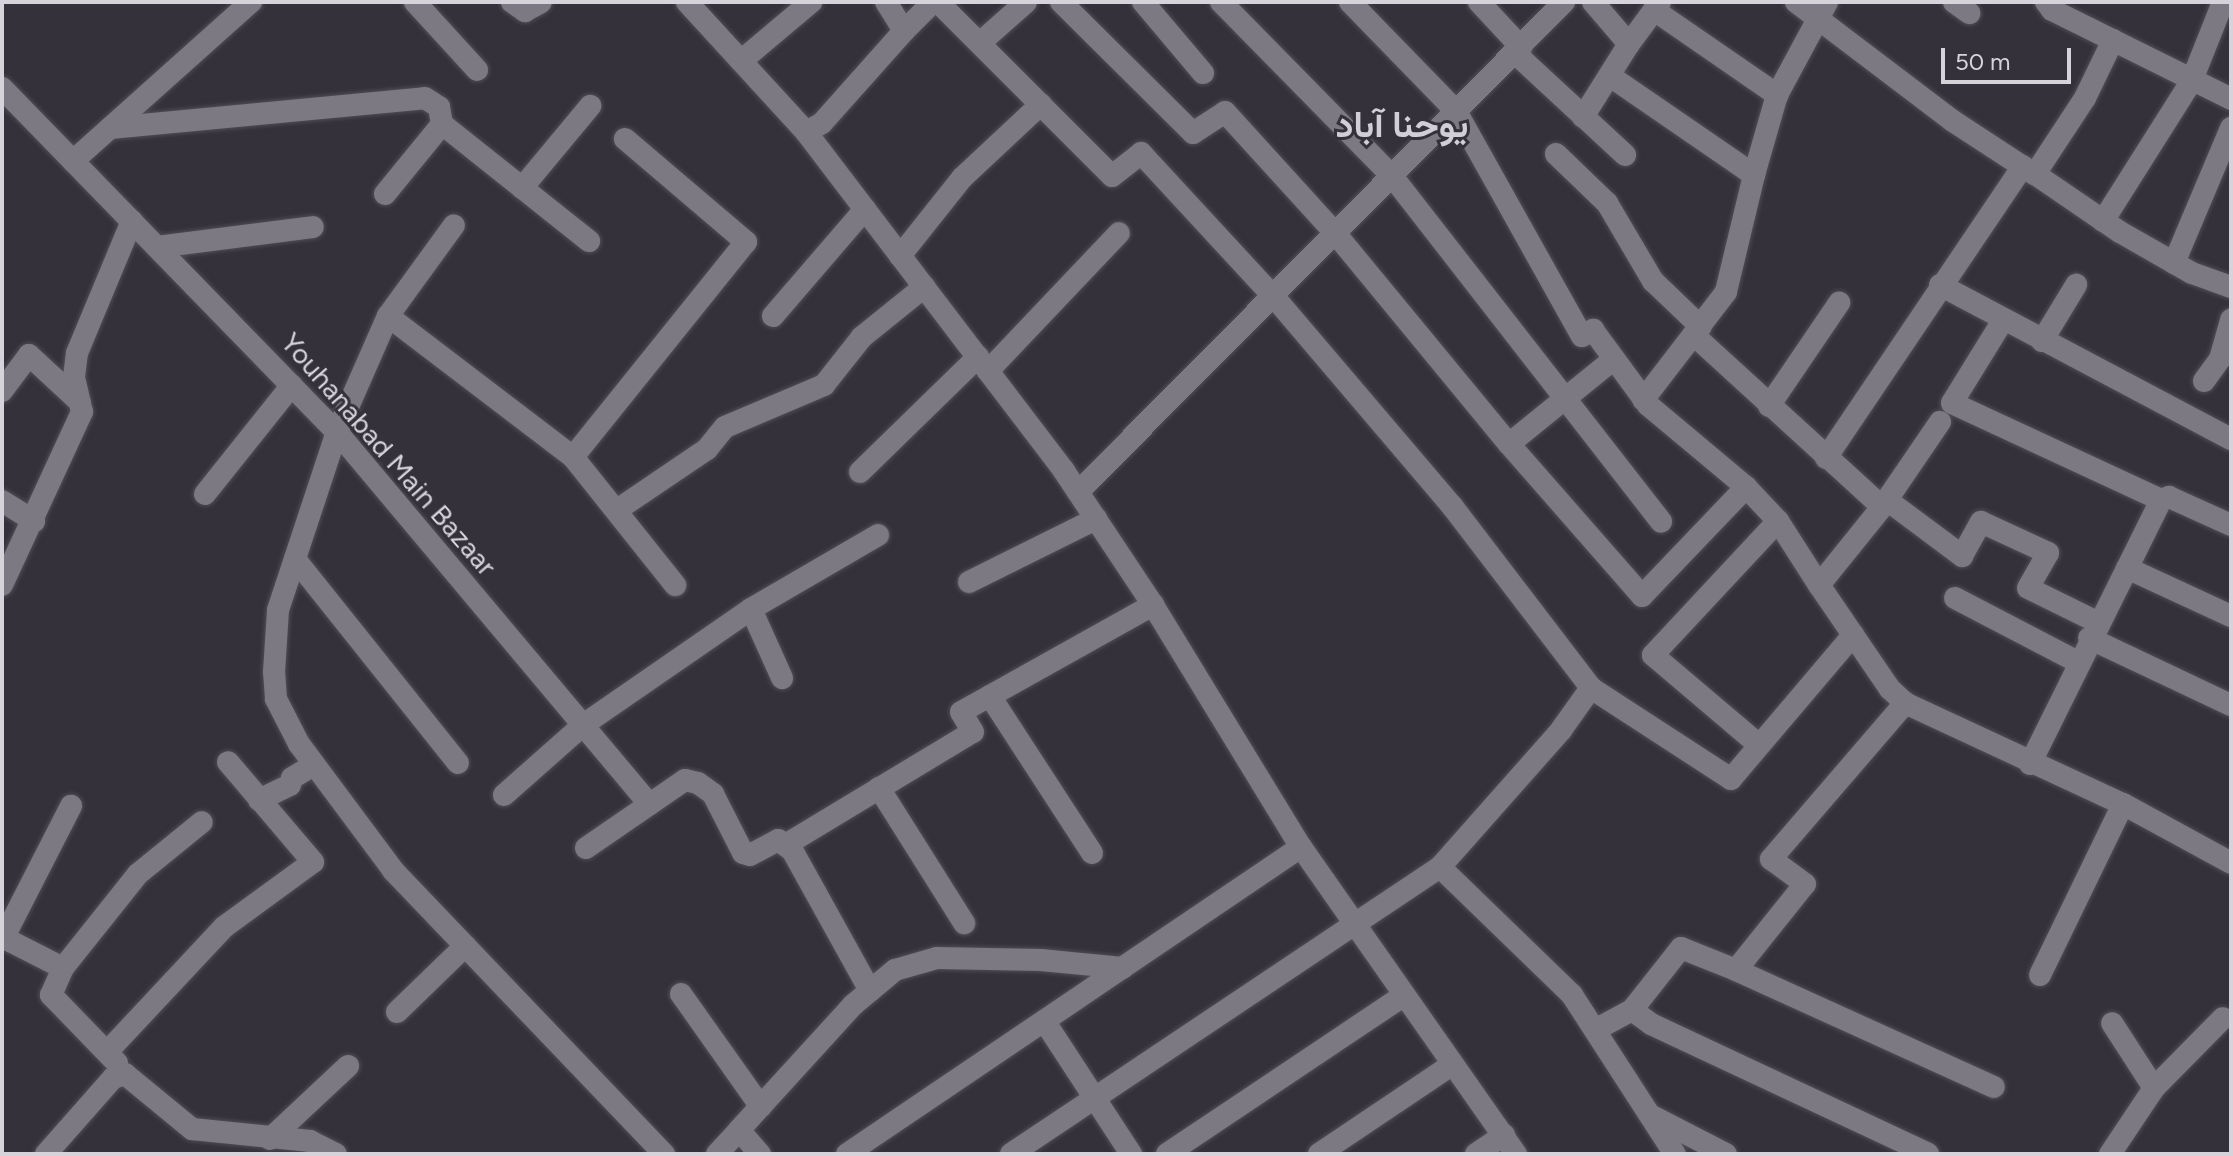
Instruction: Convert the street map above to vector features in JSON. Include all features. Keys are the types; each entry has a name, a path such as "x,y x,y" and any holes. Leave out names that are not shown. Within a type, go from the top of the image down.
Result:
{"street":[{"path":"73,161 251,2"},
{"path":"415,2 477,70"},
{"path":"512,2 525,11 541,2"},
{"path":"687,2 806,132 1078,492 1153,605 1301,847 1510,1145 1476,1154"},
{"path":"741,61 811,2"},
{"path":"886,2 904,31"},
{"path":"806,132 822,123 904,31 936,2 981,42 1112,176 1141,153 1275,298 1452,506 1591,688 1731,779 1853,635"},
{"path":"981,42 1026,2"},
{"path":"1061,2 1193,133 1225,112 1335,233 1509,444 1642,596 1746,487"},
{"path":"1143,2 1203,73"},
{"path":"1221,2 1392,176 1569,399 1661,522"},
{"path":"1350,2 1456,111 1582,336 1593,330 1643,400 1746,487 1778,521 1853,635 1905,703 2030,764 2123,804 2231,863"},
{"path":"1479,2 1518,50 1625,155"},
{"path":"1078,492 1275,298 1335,233 1564,2"},
{"path":"1593,2 1629,44"},
{"path":"1796,2 1823,10 1953,121 2103,221 2174,263 2231,287"},
{"path":"2046,2 2113,40 2231,99"},
{"path":"2103,221 2192,80 2223,2"},
{"path":"1583,117 1657,6 1777,95"},
{"path":"1643,400 1726,292 1777,95 1823,10"},
{"path":"1826,458 1940,285 2085,98 2113,40"},
{"path":"1610,76 1754,175"},
{"name":"Youhanabad Main Bazaar","path":"2,88 337,432 649,804"},
{"path":"110,128 425,98 439,107 442,124 589,241"},
{"path":"900,256 962,178 1041,104"},
{"path":"522,188 590,106"},
{"path":"385,194 442,124"},
{"path":"2174,263 2231,128"},
{"path":"573,457 746,242 625,139"},
{"path":"1556,154 1601,196 1653,281 1698,332 1769,406 1826,458 1962,556 1981,522 2048,553 2028,588 2093,630 2231,705"},
{"path":"773,316 865,209"},
{"path":"2,585 82,412 74,377 77,353 132,221"},
{"path":"454,225 388,316 337,432 278,610 276,699 314,765 393,870 664,1154"},
{"path":"157,247 313,227"},
{"path":"860,472 983,364 1119,233"},
{"path":"1940,285 2002,322 2231,439"},
{"path":"2042,341 2076,285"},
{"path":"617,510 707,449 725,427 824,385 862,337 924,287"},
{"path":"1769,406 1839,303"},
{"path":"388,316 573,457 675,585"},
{"path":"2204,381 2220,359 2231,320"},
{"path":"2002,322 1952,403 2161,500"},
{"path":"2,391 29,355 81,402"},
{"path":"1509,444 1569,399 1614,359"},
{"path":"205,494 292,385"},
{"path":"1819,585 1885,503 1940,422"},
{"path":"2030,764 2093,630 2161,500 2169,497 2231,525"},
{"path":"2,501 34,521"},
{"path":"969,582 1096,519"},
{"path":"1759,745 1653,655 1778,521"},
{"path":"504,795 583,725 751,609 878,535"},
{"path":"295,559 458,763"},
{"path":"2127,568 2231,616"},
{"path":"1955,598 2078,662"},
{"path":"787,844 973,732 961,712 1153,605"},
{"path":"751,609 782,678"},
{"path":"1011,1154 1440,867 1591,688"},
{"path":"990,696 1092,853"},
{"path":"1736,970 1805,884 1771,859 1905,703"},
{"path":"108,1051 224,927 313,862 228,762"},
{"path":"259,800 290,785 292,778 314,765"},
{"path":"586,848 685,780 698,783 713,794 743,853 750,855 778,840 787,844 870,991"},
{"path":"879,788 964,923"},
{"path":"2040,975 2123,804"},
{"path":"63,968 10,941 6,933 71,806"},
{"path":"202,822 138,874 63,968 52,1002 108,1051 125,1074 192,1129 310,1141 336,1154"},
{"path":"847,1154 1301,847"},
{"path":"1440,867 1572,995 1675,1154"},
{"path":"397,1012 465,946"},
{"path":"1595,1030 1632,1010 1681,948 1994,1087"},
{"path":"717,1154 870,991 895,970 937,958 1041,960 1123,968"},
{"path":"681,994 761,1107"},
{"path":"1167,1154 1403,996"},
{"path":"1632,1010 1651,1024 1928,1154"},
{"path":"2110,1154 2154,1088 2223,1018"},
{"path":"1045,1022 1131,1154"},
{"path":"2112,1023 2154,1088"},
{"path":"1319,1154 1453,1064"},
{"path":"270,1139 348,1066"},
{"path":"46,1154 113,1078 125,1074"},
{"path":"1650,1116 1726,1154"},
{"path":"739,1130 760,1154"}],"district":[{"name":"یوحنا آباد","path":"1402,125"}]}
